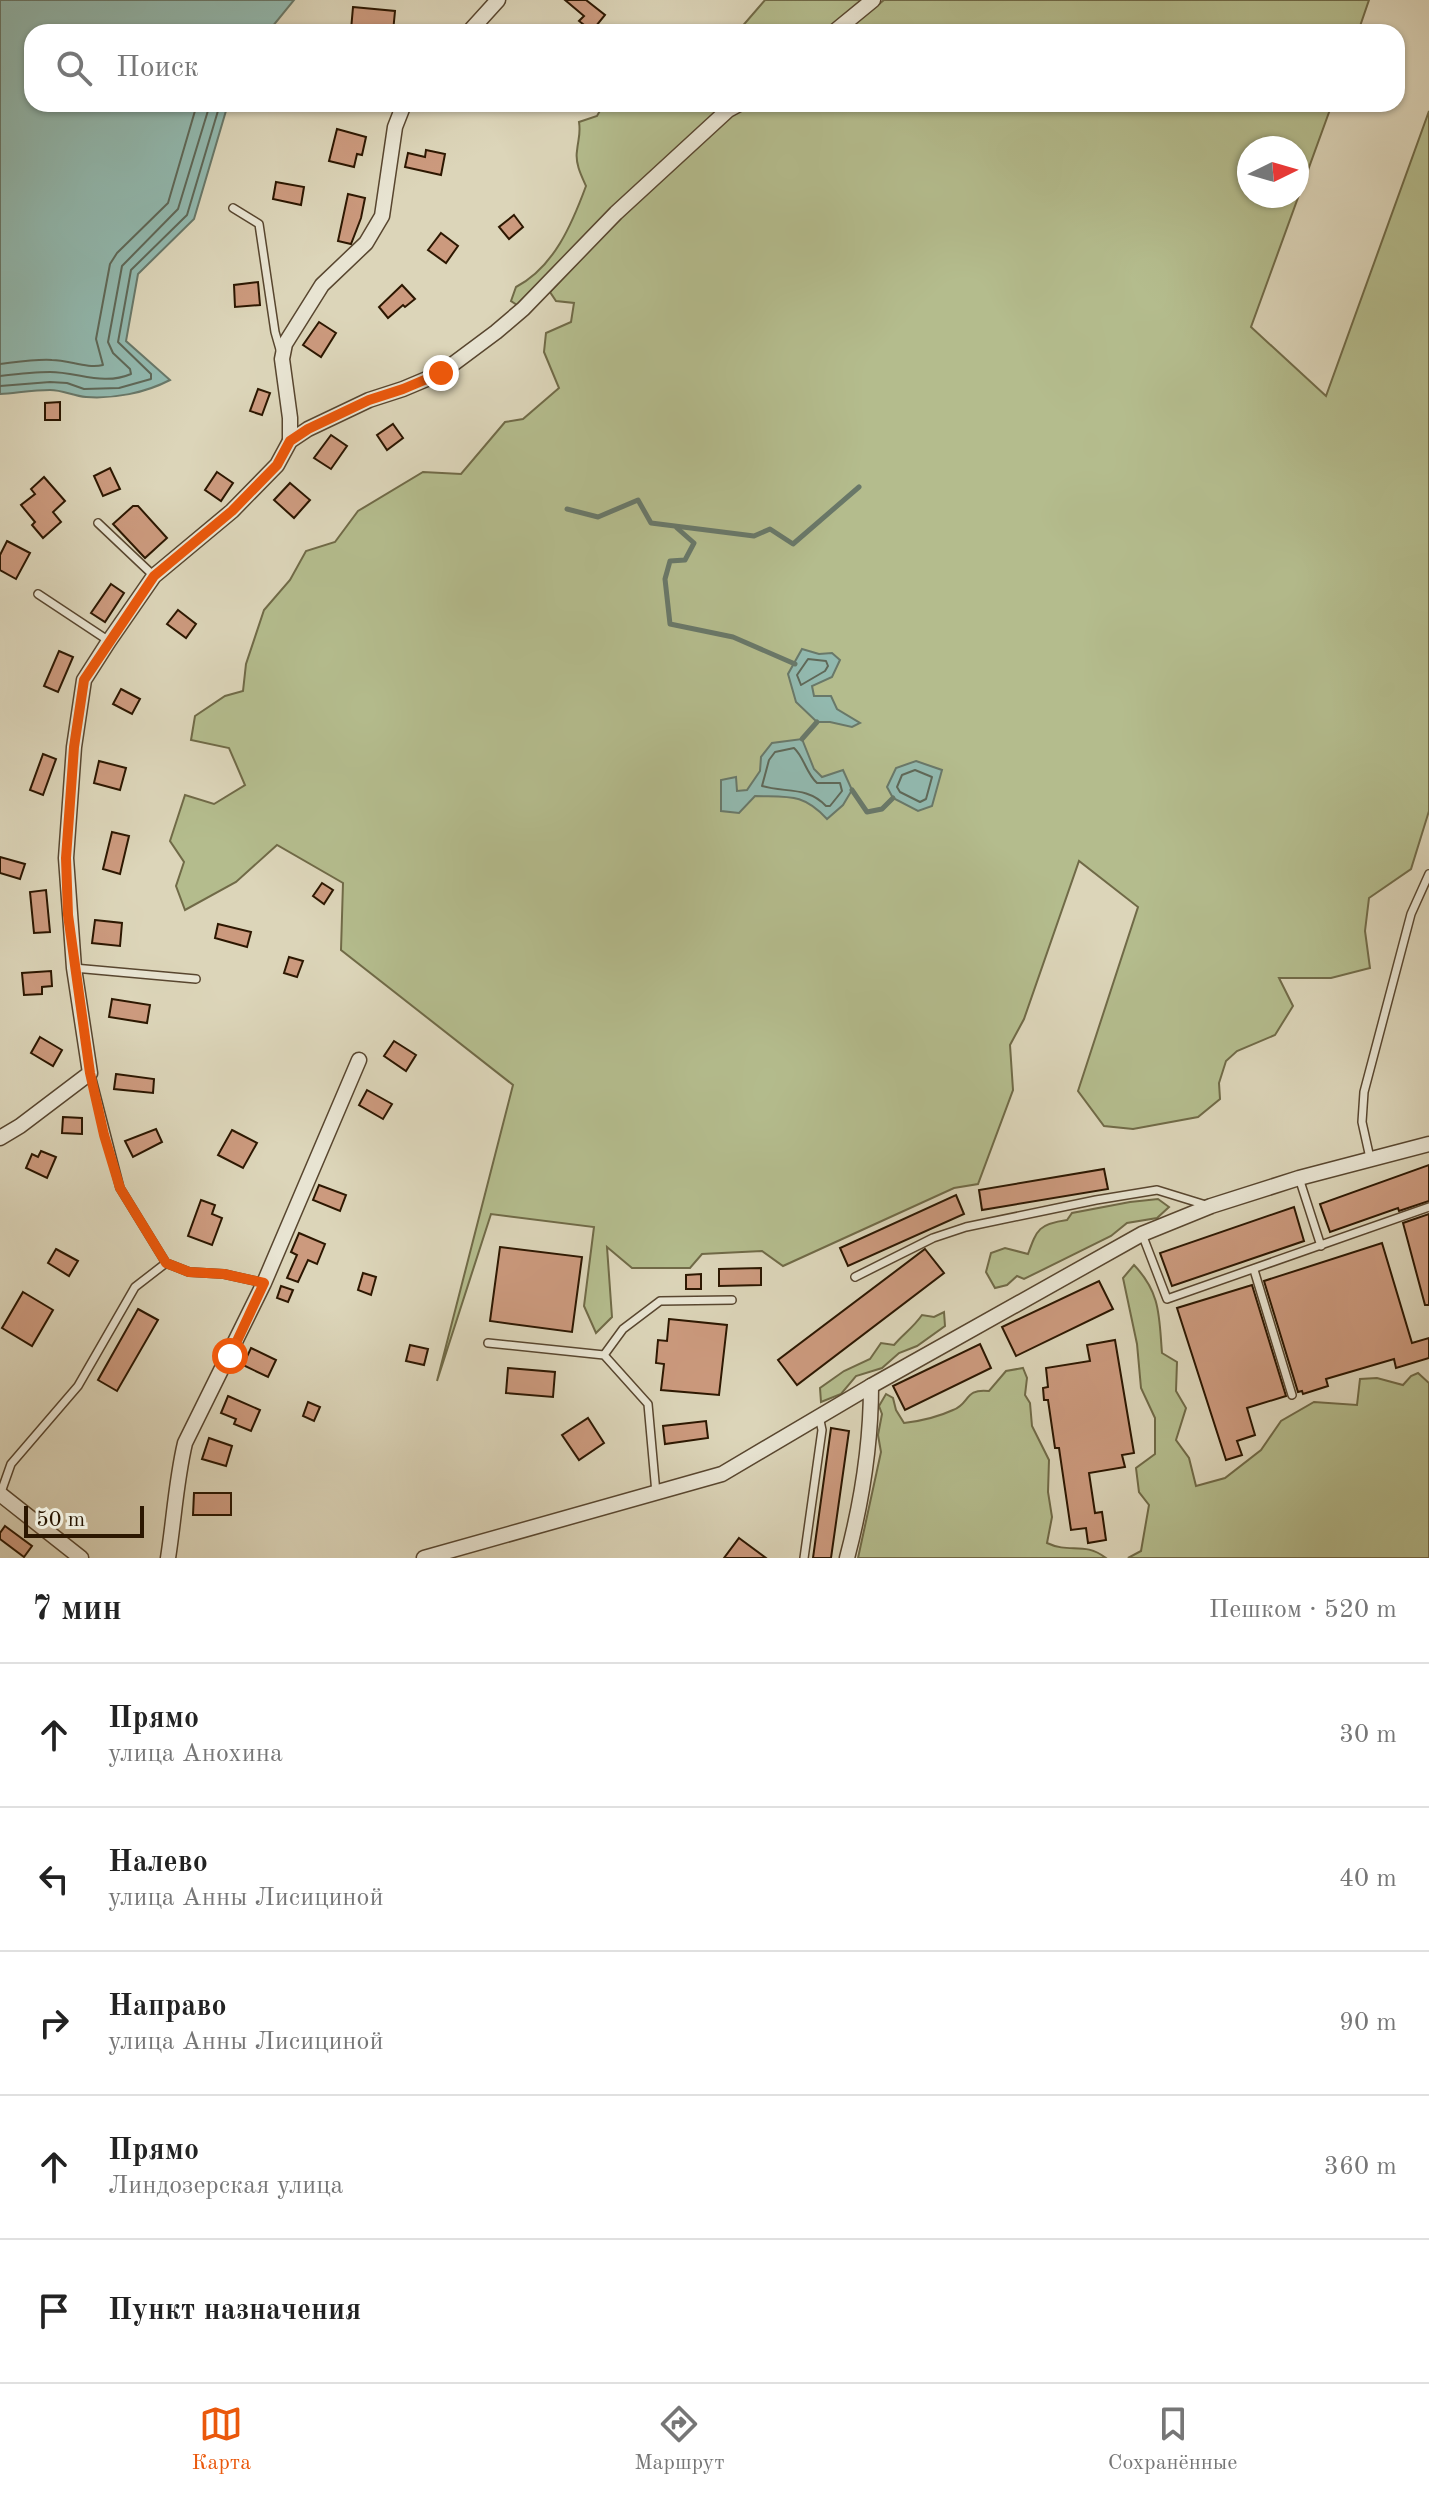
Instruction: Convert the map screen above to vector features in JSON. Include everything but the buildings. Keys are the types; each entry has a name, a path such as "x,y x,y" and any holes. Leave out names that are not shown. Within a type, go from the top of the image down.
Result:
{"street":[{"path":"476,24 498,0"},
{"path":"844,24 873,0"},
{"path":"290,441 282,359 285,344 322,285 366,243 382,216 395,127 401,112"},
{"path":"0,1138 90,1073 74,968 66,858 74,747 84,680 154,576 232,511 277,465 290,441 369,400 441,373 496,332 523,309 616,213 726,112"},
{"path":"168,1558 178,1471 185,1443 264,1283 359,1060"},
{"path":"424,1558 722,1474 871,1386 1142,1234 1211,1206 1299,1178 1429,1144"},
{"path":"847,1558 861,1506 871,1434 871,1386"},
{"path":"0,1494 81,1558"}],"lane":[{"path":"233,208 259,224 282,359"},
{"path":"98,523 154,576"},
{"path":"38,594 109,641"},
{"path":"1370,1158 1362,1122 1364,1092 1411,914 1429,874"},
{"path":"74,968 196,979"},
{"path":"90,1073 120,1188 166,1263 189,1272 224,1274 264,1283"},
{"path":"1299,1178 1321,1246"},
{"path":"855,1277 933,1238 966,1227 1096,1200 1157,1190 1211,1206"},
{"path":"1142,1234 1167,1299 1429,1207"},
{"path":"0,1494 11,1464 78,1386 135,1287 166,1263"},
{"path":"1254,1270 1292,1395"},
{"path":"604,1355 623,1329 660,1301 732,1300"},
{"path":"488,1343 604,1355 648,1404 656,1493"},
{"path":"804,1558 822,1430 819,1416"}],"green space":[{"path":"765,0 862,0 834,24 744,24"},
{"path":"884,0 1369,0 1361,24 855,24"},
{"path":"1429,111 1429,811 1411,869 1369,898 1365,931 1370,968 1331,978 1279,978 1293,1006 1275,1035 1237,1051 1226,1061 1219,1083 1220,1099 1198,1117 1133,1129 1104,1126 1078,1091 1138,907 1079,861 1024,1019 1010,1045 1013,1090 978,1184 954,1188 783,1266 762,1251 702,1254 690,1268 632,1268 607,1247 612,1317 596,1333 584,1306 594,1227 491,1214 437,1381 513,1085 341,950 343,883 277,845 236,882 185,910 176,886 184,862 170,841 185,795 214,804 245,785 229,748 191,740 195,716 225,696 243,691 246,664 264,610 290,580 306,551 335,542 358,511 423,472 461,474 505,422 523,419 559,388 544,352 546,333 571,322 574,303 556,301 550,292 621,217 738,112 1329,112 1309,167 1309,136 1237,136 1237,208 1294,208 1251,327 1326,396"},
{"path":"599,112 717,112 609,211 517,305 511,301 516,287 551,256 574,215 586,186 577,160 579,122 597,116"},
{"path":"1158,1199 1169,1207 1157,1218 1127,1223 1111,1236 1024,1279 1017,1276 1007,1285 995,1288 986,1272 991,1253 1005,1248 1028,1254 1040,1229 1050,1223 1067,1220 1072,1213"},
{"path":"1134,1265 1154,1296 1162,1353 1177,1362 1176,1391 1186,1408 1176,1440 1189,1458 1196,1486 1225,1478 1261,1450 1281,1421 1314,1402 1357,1405 1360,1379 1377,1378 1403,1385 1418,1373 1429,1383 1429,1558 1128,1558 1141,1551 1149,1505 1139,1492 1136,1468 1155,1454 1155,1418 1141,1388 1137,1344 1123,1278"},
{"path":"944,1312 945,1326 917,1346 899,1353 882,1368 856,1376 841,1394 821,1402 820,1388 844,1371 870,1359 881,1343 894,1345 922,1315 934,1317"},
{"path":"1023,1368 1027,1378 1025,1395 1030,1403 1032,1426 1049,1460 1048,1492 1052,1517 1047,1543 1063,1548 1091,1550 1106,1558 858,1558 881,1452 878,1435 882,1414 879,1406 886,1394 893,1398 904,1423 917,1421 958,1407 971,1394 989,1391 1006,1371"}],"water":[{"path":"0,0 294,0 274,24 24,24 24,112 226,112 194,219 138,274 126,341 170,380 140,392 107,397 86,397 50,390 0,394"},
{"path":"802,649 819,654 832,653 840,660 832,677 812,686 814,696 831,696 837,709 860,723 852,727 817,722 796,702 788,674"},
{"path":"802,739 814,769 822,777 843,770 852,790 843,805 827,819 795,798 755,796 739,813 721,811 721,780 736,777 737,791 747,790 760,771 761,757 772,743"},
{"path":"916,761 942,770 932,806 918,811 893,798 887,787 896,768"}],"waterway":[{"path":"567,509 598,517 638,500 651,523 754,536 770,529 793,544 859,487"},
{"path":"677,528 694,543 685,560 670,561 665,579 670,624 733,637 795,664"},
{"path":"802,739 817,722"},
{"path":"852,790 867,812 882,809 893,798"}],"route":[{"path":"230,1356 264,1283 224,1274 189,1272 166,1263 120,1188 90,1073 68,915 66,858 74,747 84,680 154,576 232,511 277,465 290,441 369,400 441,373"}]}
